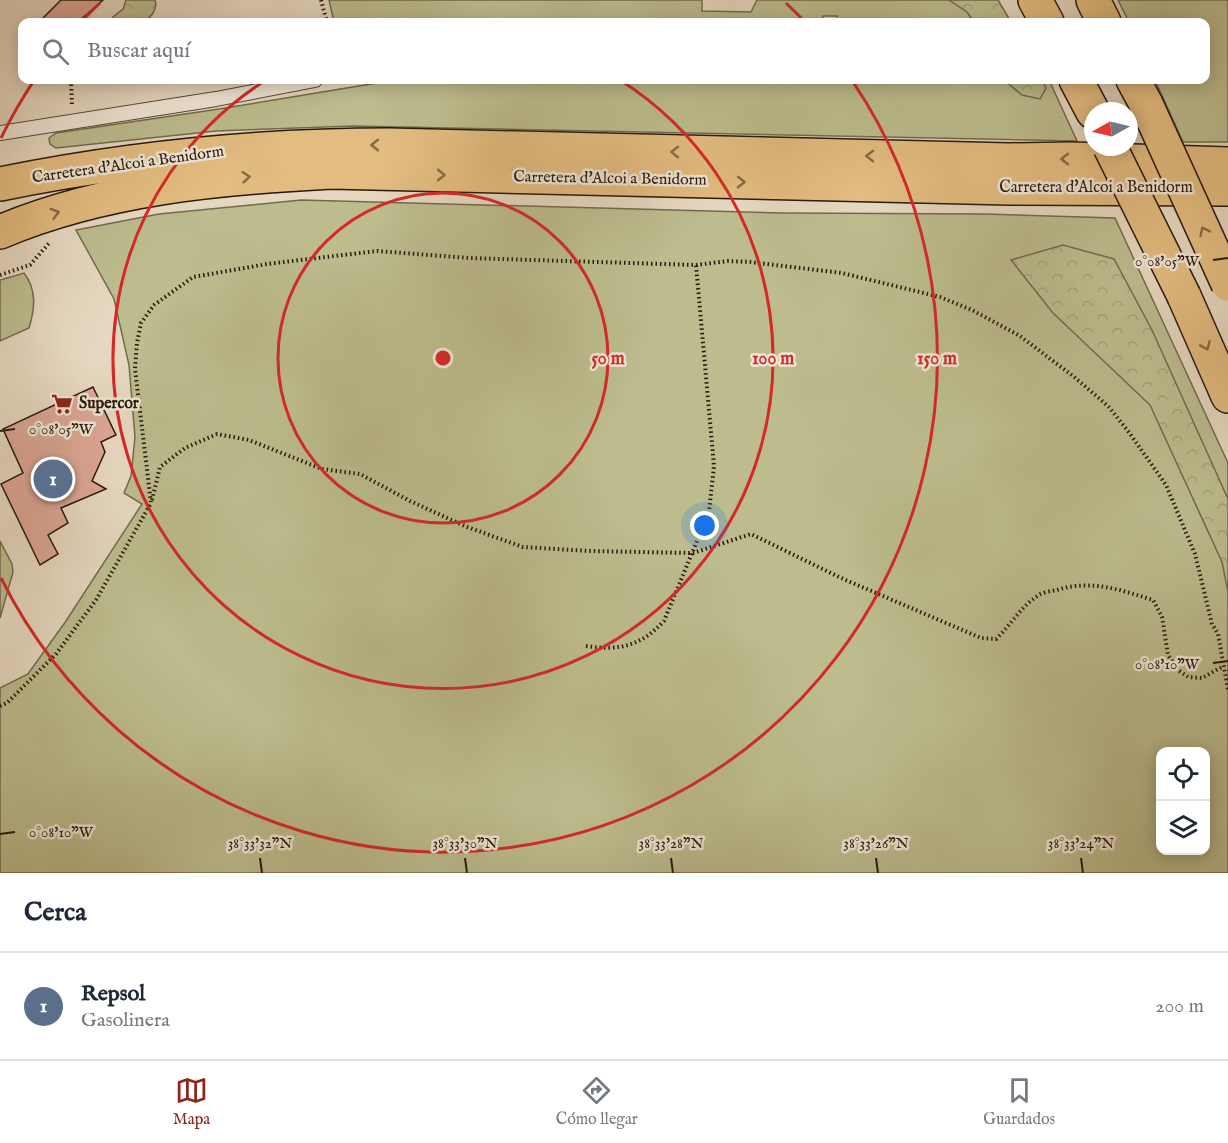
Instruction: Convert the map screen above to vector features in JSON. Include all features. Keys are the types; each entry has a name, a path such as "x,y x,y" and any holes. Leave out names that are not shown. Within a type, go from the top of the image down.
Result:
{"main road":[{"path":"1035,0 1045,18"},
{"path":"1093,0 1102,18"},
{"path":"1139,92 1228,284"},
{"name":"Carretera d'Alcoi a Benidorm","path":"0,184 75,169 165,157 329,145 1228,164"},
{"path":"1114,156 1184,296 1228,396"},
{"name":"Carretera d'Alcoi a Benidorm","path":"0,232 56,212 164,187 266,176 331,172 1009,188 1228,189"}],"lane":[{"path":"0,133 216,99 294,84"}],"path":[{"path":"321,0 326,18"},
{"path":"71,84 73,122"},
{"path":"0,275 30,265 52,239"},
{"path":"151,503 135,369 137,343 141,323 154,304 193,277 267,264 376,251 469,258 696,265 728,261 842,273 940,297 972,310 1020,336 1108,406 1166,485 1195,554 1212,624 1218,634 1222,667 1228,690"},
{"path":"586,646 603,649 630,646 652,634 664,621 709,512 714,466 696,265"},
{"path":"0,706 7,703 56,654 96,600 151,503 160,467 185,448 217,434 249,440 322,469 360,474 457,523 523,547 693,553 751,534 841,578 981,638 996,639 1012,624 1020,611 1040,595 1071,585 1105,586 1153,600 1162,617 1168,655 1178,670 1188,677 1202,678 1222,667"}],"green space":[{"path":"126,0 155,0 156,3 155,10 149,18 113,18 123,9"},
{"path":"329,0 702,0 702,11 751,12 757,0 992,0 1001,18 837,18 837,16 823,16 823,18 333,18"},
{"path":"949,0 998,0 1009,18 971,18 967,12"},
{"path":"1118,0 1228,0 1228,142 1183,142 1157,84 1210,84 1210,18 1127,18"},
{"path":"371,84 1051,84 1077,141 354,126 216,131 56,148 50,144 49,138 56,133"},
{"path":"1009,84 1044,84 1046,88 1040,99 1022,95"},
{"path":"301,200 783,213 985,214 1115,218 1228,463 1228,873 0,873 0,688 28,674 66,621 142,504 124,493 131,476 135,437 129,365 114,299 76,230 159,214"},
{"path":"1063,245 1114,259 1152,330 1228,499 1228,592 1222,562 1150,405 1053,313 1011,260"},
{"path":"24,273 31,286 34,299 29,328 0,341 0,280"},
{"path":"0,541 12,564 13,572 0,618"}],"building":[{"path":"61,0 103,0 83,18 43,18"},
{"path":"93,387 116,435 101,442 105,452 92,481 106,489 61,508 68,523 48,535 58,554 40,565 1,484 23,473 3,429"}],"place":[{"name":"Supercor","path":"62,404"},
{"name":"Repsol","path":"53,479"}]}
